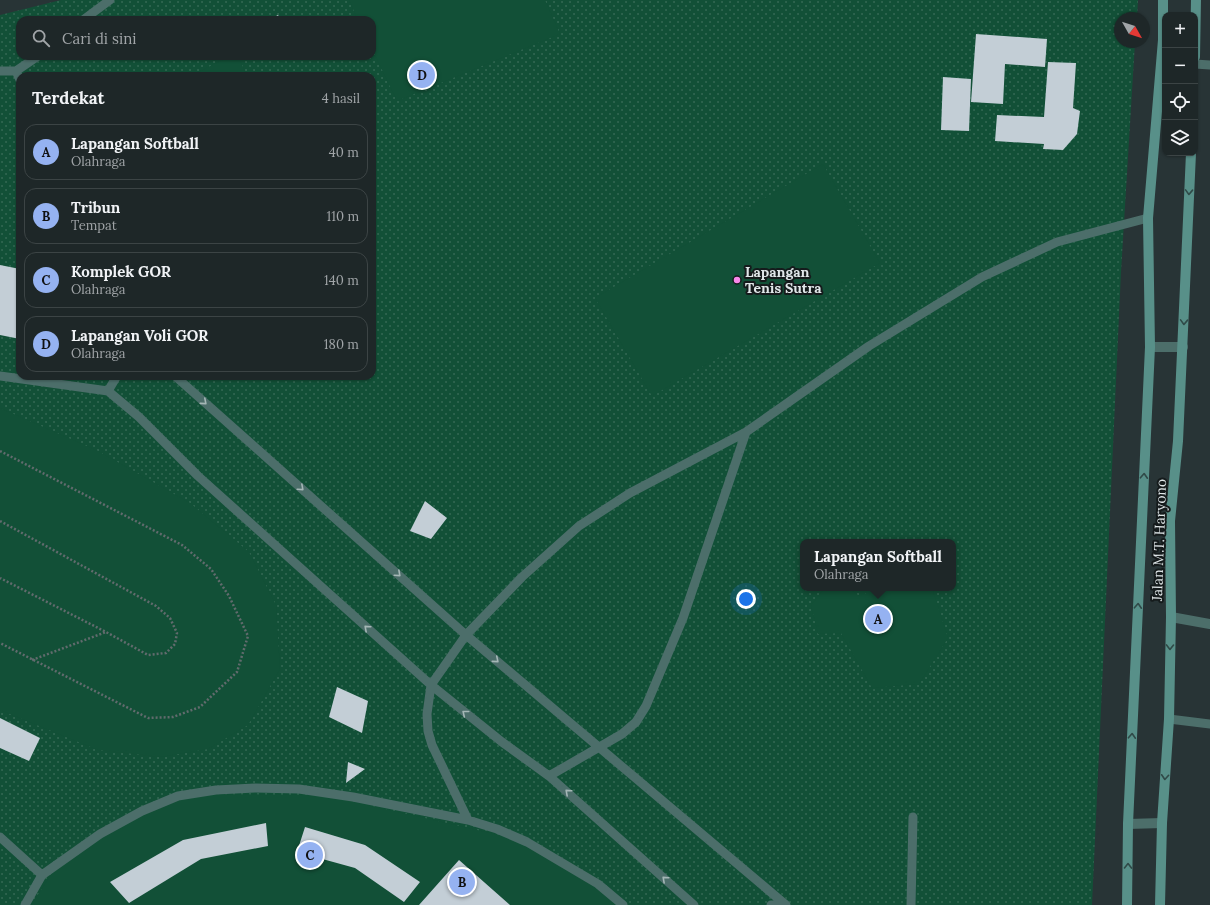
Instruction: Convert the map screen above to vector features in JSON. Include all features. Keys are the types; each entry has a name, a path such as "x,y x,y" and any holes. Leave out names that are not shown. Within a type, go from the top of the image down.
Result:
{"street":[{"path":"1127,905 1128,824 1150,347 1148,218 1163,40 1163,0"},
{"path":"1195,48 1196,0"},
{"name":"Jalan M.T. Haryono","path":"1160,905 1162,824 1169,719 1171,617 1170,521 1178,441 1191,156"},
{"path":"1150,347 1183,347"},
{"path":"1171,617 1210,624"},
{"path":"1128,824 1162,824"}],"lane":[{"path":"88,16 110,0"},
{"path":"0,71 16,71 32,60"},
{"path":"1198,64 1210,65"},
{"path":"468,820 432,745 428,731 427,714 431,685 466,635 522,577 579,526 630,493 746,432 869,346 982,277 1057,242 1148,218"},
{"path":"0,376 16,378"},
{"path":"29,380 108,391 139,417 198,476 431,685 502,742 549,776 694,905"},
{"path":"108,391 115,380"},
{"path":"179,380 466,635 786,905"},
{"path":"549,776 622,734 636,722 646,706 683,618 746,432"},
{"path":"1169,719 1210,724"},
{"path":"25,905 42,875 100,834 142,811 178,796 216,790 254,788 299,789 353,797 468,820 497,829 527,842 598,884 623,905"},
{"path":"910,905 913,817"},
{"path":"0,837 42,875"},
{"path":"771,905 786,905"}],"path":[{"path":"0,451 182,545 212,569 229,596 248,636 237,672 200,707 173,717 148,718 0,643"},
{"path":"0,521 156,606 170,618 177,632 175,644 166,653 148,655 0,578"},
{"path":"32,660 106,632"}],"green space":[{"path":"61,0 1138,0 1137,12 1114,12 1114,48 1135,48 1121,272 1092,905 0,905 0,15"},
{"path":"349,0 545,0 560,34 397,101 376,57 376,16 356,16"},
{"path":"223,60 240,60 245,72 198,72"},
{"name":"Lapangan Tenis Sutra","path":"823,164 880,263 652,396 595,298"},
{"path":"0,408 98,451 190,503 249,552 276,605 280,669 248,725 208,749 161,757 98,750 0,710"},
{"path":"823,591 853,591 859,596 872,591 933,591 948,638 919,684 872,688 841,633 818,634 811,605"},
{"path":"189,794 324,795 517,839 602,891 619,905 31,905 53,872 126,821"}],"building":[{"path":"976,34 1047,39 1045,67 1005,64 1003,104 971,102"},
{"path":"1048,62 1076,63 1073,108 1080,111 1077,134 1063,150 1043,149 1044,144 995,141 997,115 1044,117"},
{"path":"943,77 971,79 969,131 941,130"},
{"path":"0,265 16,268 16,338 0,335"},
{"path":"425,501 447,518 431,539 410,531"},
{"path":"337,687 368,701 362,733 329,717"},
{"path":"0,718 40,738 29,761 0,748"},
{"path":"348,762 365,769 346,783"},
{"path":"266,823 268,846 201,859 129,903 110,882 183,840"},
{"path":"305,827 365,845 420,882 404,902 355,868 297,852"},
{"path":"459,860 510,905 419,905"}],"place":[{"name":"Lapangan Voli GOR","path":"422,75"},
{"name":"Lapangan Tenis Sutra","path":"737,280"},
{"name":"Lapangan Softball","path":"878,619"},
{"name":"Komplek GOR","path":"310,855"},
{"name":"Tribun","path":"462,882"}]}
